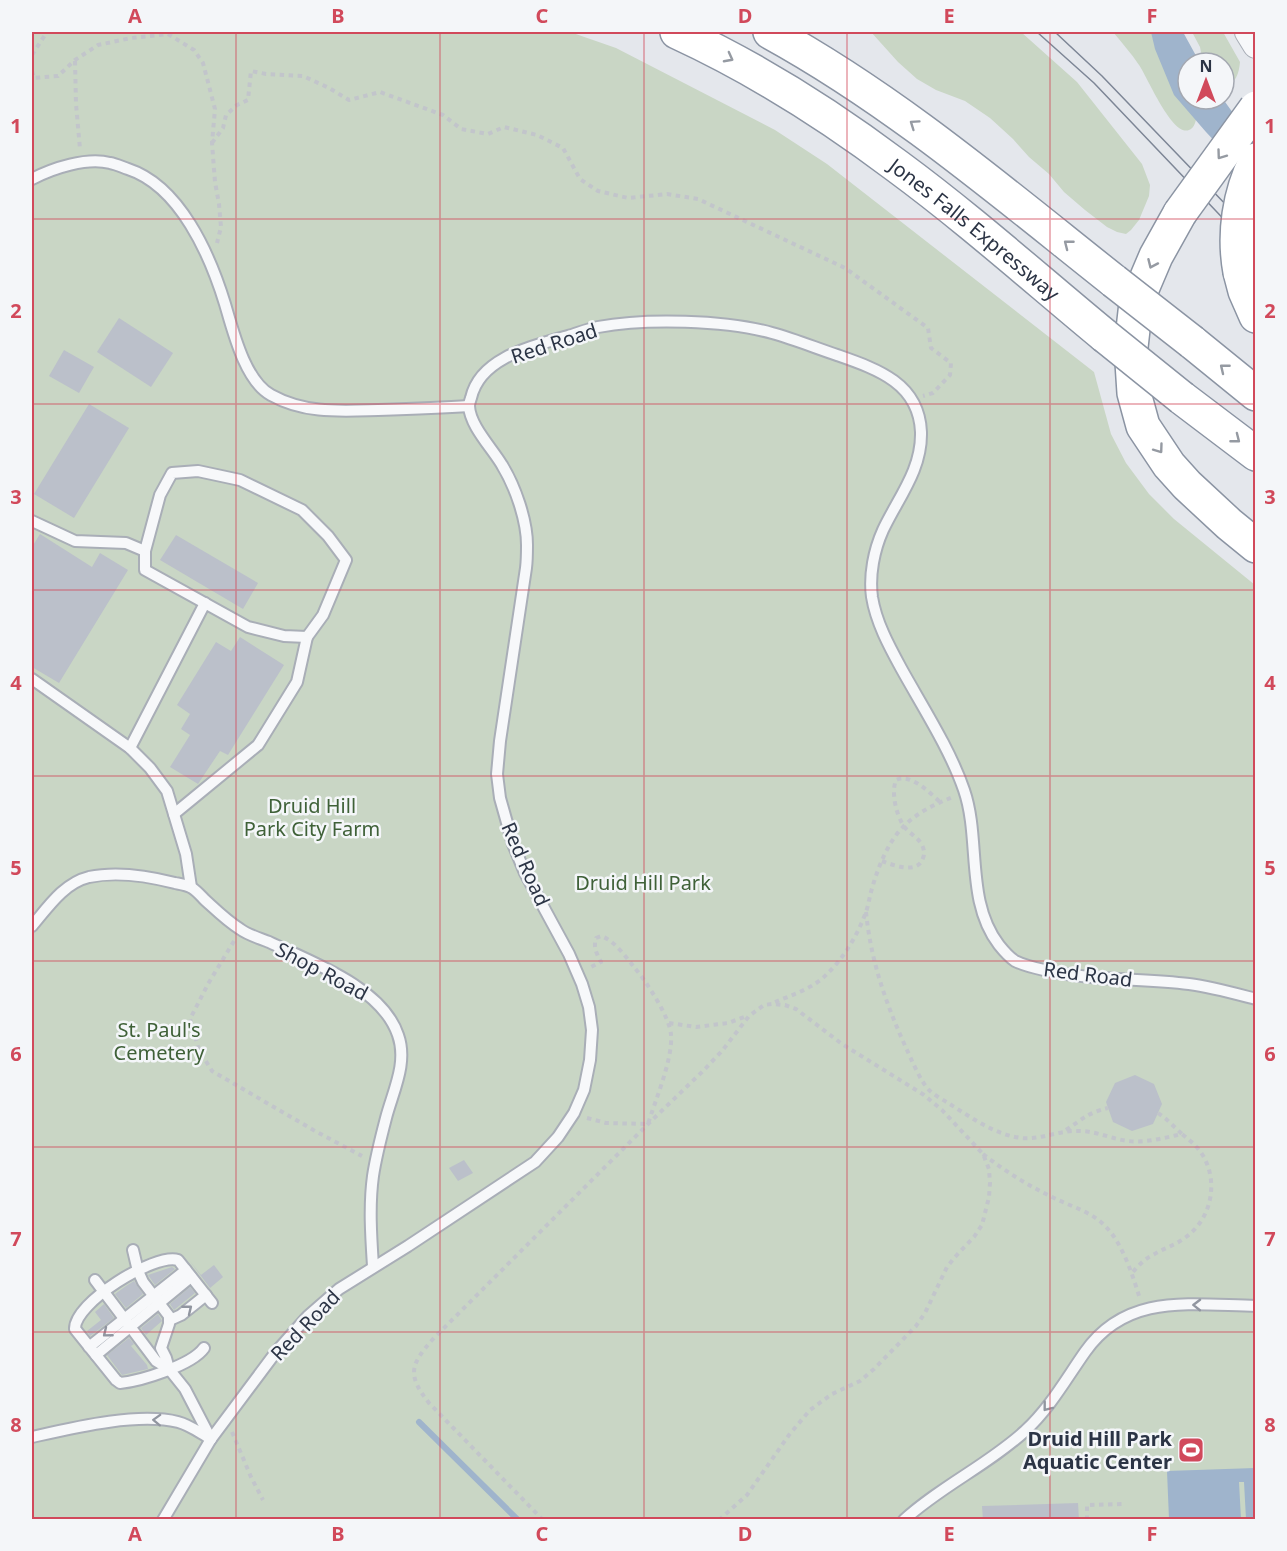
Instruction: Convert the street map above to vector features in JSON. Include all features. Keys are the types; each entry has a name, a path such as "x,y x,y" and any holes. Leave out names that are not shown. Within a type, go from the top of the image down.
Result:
{"highway":[{"name":"Jones Falls Expressway","path":"677,32 766,78 835,121 898,166 1182,398 1256,454"},
{"path":"770,32 856,84 922,129 1256,394"},
{"path":"1256,108 1180,213 1156,256 1136,303 1131,347 1134,393 1143,426 1169,465 1204,501 1256,546"},
{"path":"1256,160 1248,176 1240,205 1236,237 1240,272 1256,316"}],"street":[{"path":"1248,32 1256,45"}],"lane":[{"path":"32,179 44,172 82,162 108,162 139,172 162,189 188,221 208,255 238,349 255,379 269,394 295,406 326,411 469,406"},
{"name":"Red Road","path":"163,1520 211,1440 276,1352 308,1316 339,1289 535,1162 558,1137 574,1113 584,1090 590,1060 592,1030 589,1007 569,954 525,873 513,844 500,798 497,774 526,568 527,544 525,525 510,483 503,467 476,428 469,406 472,392 481,376 501,360 529,348 598,327 638,322 686,322 730,325 771,332 856,362 886,375 901,387 912,399 919,414 921,435 918,457 911,480 883,530 874,553 872,597 890,647 950,758 965,793 973,830 978,890 990,933 1002,949 1016,961 1039,969 1071,976 1188,984 1222,989 1256,999"},
{"path":"174,814 258,745 297,682 306,637 323,615 346,560 328,536 302,510 240,480 198,471 172,473 160,495 145,551 145,570 248,627 284,636 306,637"},
{"path":"32,521 75,541 126,543 145,551"},
{"path":"130,748 205,603"},
{"path":"32,679 130,748 150,768 167,791 186,854 191,887"},
{"name":"Shop Road","path":"32,926 61,893 73,883 89,877 134,875 163,880 191,887 241,930 313,963 363,989 376,1000 398,1033 402,1048 402,1062 386,1117 373,1178 371,1203 373,1266"},
{"path":"133,1250 143,1282 169,1316 170,1320 161,1348 169,1369"},
{"path":"170,1320 209,1299 178,1260 172,1259 128,1275 104,1291 96,1297 74,1326 120,1383 158,1374 198,1354 204,1348"},
{"path":"92,1351 189,1274"},
{"path":"94,1280 156,1361 169,1369 185,1389 211,1440"},
{"path":"904,1520 935,1494 1003,1449 1042,1414 1087,1349 1113,1322 1128,1314 1162,1305 1256,1306"},
{"path":"32,1437 108,1422 162,1419 190,1426 211,1440"}],"path":[{"path":"32,55 47,32"},
{"path":"32,71 34,78 58,76 75,60 98,45 131,38 168,34 194,50 203,63 215,109 212,143 221,226 217,244 208,255"},
{"path":"75,60 76,104 82,162"},
{"path":"212,143 223,128 226,115 237,105 248,100 251,71 303,76 350,100 380,92 443,115 461,129 488,134 504,127 537,135 563,148 580,179 598,191 628,198 667,194 698,199 845,268 928,328 931,348 951,363 950,375 933,393 912,399"},
{"path":"882,861 905,868 915,867 922,862 924,855 923,847 904,826 897,811 894,786 896,780 901,778 920,786 940,802"},
{"path":"772,1004 812,986 826,976 837,963 866,912 882,861 892,841 904,826 940,802 965,793"},
{"path":"866,912 868,936 891,1016 913,1063 929,1090 988,1128 1021,1138 1034,1138 1065,1131 1081,1131 1139,1142 1182,1134"},
{"path":"241,930 190,1019 199,1050 212,1071 376,1163"},
{"path":"577,974 601,962 594,944 596,938 601,936 606,938 621,951 640,974 669,1023 671,1048 648,1124"},
{"path":"543,1520 429,1403 418,1389 414,1371 416,1361 433,1339 648,1124 673,1102 722,1052 749,1016 764,1005 785,1005 796,1009 842,1044 924,1095 942,1110 983,1154 1004,1171 1094,1217 1107,1228 1117,1242 1144,1309"},
{"path":"669,1023 696,1027 728,1023 749,1016"},
{"path":"924,1095 929,1090"},
{"path":"1065,1131 1093,1112 1108,1108"},
{"path":"1131,1273 1150,1256 1175,1245 1200,1225 1211,1198 1210,1170 1201,1152 1158,1113"},
{"path":"585,1117 606,1123 648,1124"},
{"path":"719,1520 747,1495 800,1420 810,1410 826,1398 860,1381 916,1326 947,1267 982,1225 990,1183 989,1169 983,1154"},
{"path":"227,1419 263,1500"},
{"path":"1087,1520 1087,1505 1123,1504"}],"green space":[{"name":"Druid Hill Park","path":"32,32 570,32 616,48 775,130 827,164 1094,372 1111,434 1126,463 1149,494 1174,519 1255,585 1255,1519 32,1519"},
{"path":"871,32 1021,32 1077,82 1142,164 1150,185 1149,196 1139,220 1126,234 1107,227 1064,192 1049,174 990,118 965,101 936,90 917,79"},
{"path":"1113,32 1153,32 1176,75 1176,111 1195,111 1197,114 1193,128 1182,130 1175,124 1130,52"},
{"path":"1192,32 1223,32 1234,51 1201,51"},
{"path":"1236,55 1240,62 1236,78"}],"water":[{"path":"1151,32 1183,32 1193,51 1176,51 1176,97 1174,95 1155,49"},
{"path":"1188,111 1232,111 1255,144 1255,184"},
{"path":"1255,1468 1255,1519 1246,1519 1244,1482 1239,1482 1241,1519 1169,1519 1167,1471"}],"building":[{"path":"119,318 173,353 151,387 97,352"},
{"path":"64,350 94,367 79,393 49,376"},
{"path":"89,404 129,428 74,518 34,494"},
{"path":"40,534 92,567 100,553 128,570 59,683 32,667 32,547"},
{"path":"176,535 258,583 243,609 160,560"},
{"path":"240,637 284,665 228,755 220,751 198,784 170,767 190,735 181,729 190,714 177,705 216,642 231,651"},
{"path":"1135,1075 1154,1084 1162,1104 1153,1124 1132,1131 1113,1122 1106,1102 1115,1083"},
{"path":"464,1160 473,1173 458,1181 449,1168"},
{"path":"189,1260 201,1275 214,1265 223,1277 210,1288"},
{"path":"172,1267 175,1269 155,1285 148,1275"},
{"path":"134,1281 143,1294 126,1308 115,1294"},
{"path":"190,1287 195,1293 174,1310 170,1304"},
{"path":"104,1304 114,1318 90,1336 87,1331 101,1320 95,1312"},
{"path":"158,1314 162,1321 146,1335 141,1328"},
{"path":"129,1338 134,1344 131,1346 148,1369 122,1375 107,1355"},
{"path":"1078,1503 1079,1520 983,1520 982,1506"}],"waterway":[{"path":"419,1422 518,1520"}],"tram line":[{"path":"1037,32 1094,83 1256,253"},
{"path":"1055,32 1102,76 1256,236"}],"place":[{"name":"Druid Hill Park Aquatic Center","path":"1191,1450"}],"park label":[{"name":"Druid Hill Park City Farm","path":"312,816"},
{"name":"St. Paul's Cemetery","path":"159,1040"}]}
